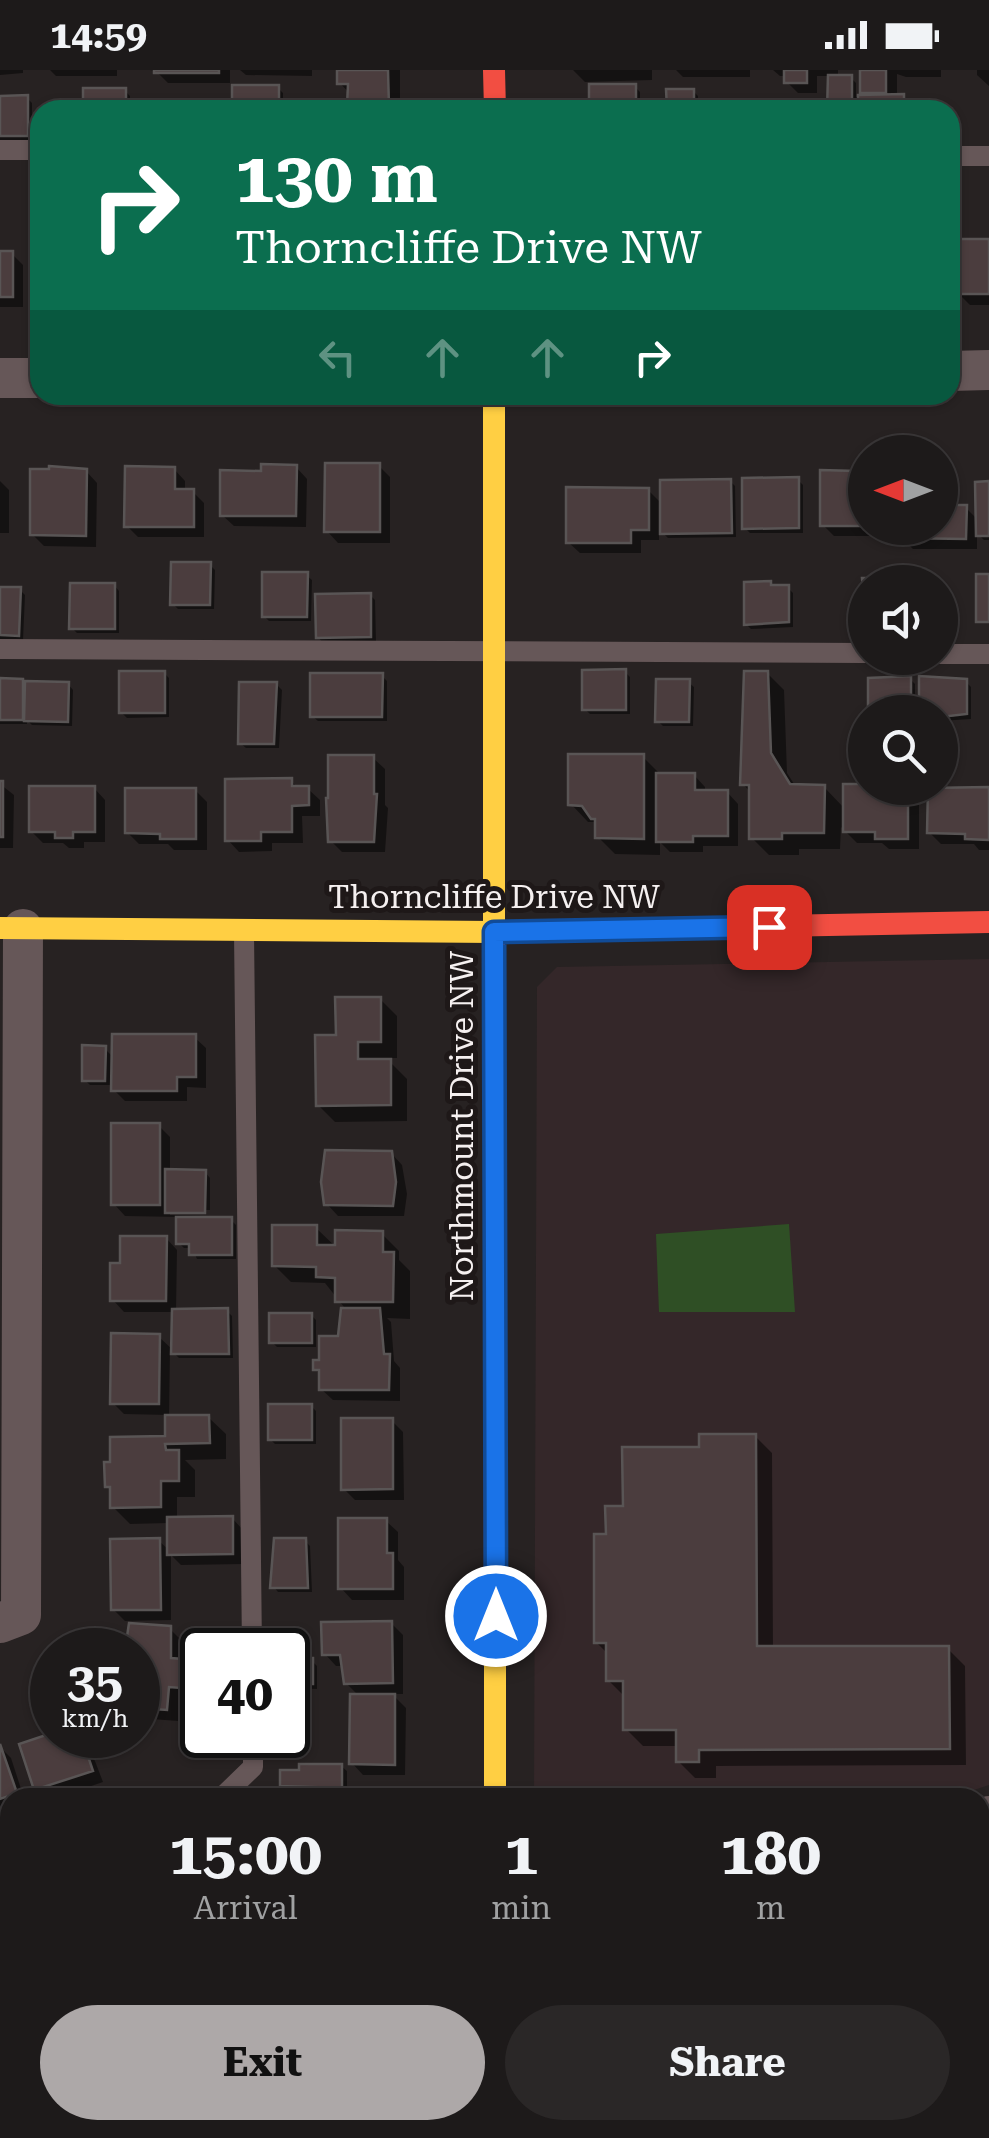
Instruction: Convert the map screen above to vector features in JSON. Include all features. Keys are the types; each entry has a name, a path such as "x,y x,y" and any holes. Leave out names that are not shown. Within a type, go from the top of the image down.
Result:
{"street":[{"path":"494,70 495,100"},
{"path":"960,371 989,370"},
{"path":"0,378 30,378"},
{"name":"Northmount Drive NW","path":"494,405 495,1788"},
{"name":"Thorncliffe Drive NW","path":"11,928 494,932 989,922"},
{"path":"0,1623 21,1615 11,928"}],"lane":[{"path":"0,150 30,150"},
{"path":"960,156 989,156"},
{"path":"0,650 848,654"},
{"path":"958,654 989,654"},
{"path":"244,930 252,1628"},
{"path":"231,1788 253,1767 253,1758"}],"shaded area":[{"path":"989,959 989,1785 534,1788 537,987 557,967"}],"green space":[{"path":"789,1224 795,1312 659,1312 656,1234"}],"building":[{"path":"219,70 219,73 154,73"},
{"path":"337,70 388,70 389,100 347,100 348,84 337,84"},
{"path":"784,70 807,70 807,83 784,83"},
{"path":"860,70 886,70 886,93 860,93"},
{"path":"828,75 852,75 852,100 827,100"},
{"path":"589,84 636,84 636,100 589,100"},
{"path":"232,85 279,85 279,100 232,100"},
{"path":"83,88 126,88 126,100 83,100"},
{"path":"666,89 694,89 694,100 667,100"},
{"path":"904,94 904,100 858,100 858,95"},
{"path":"28,95 28,136 0,136 0,96"},
{"path":"960,239 989,239 989,294 960,294"},
{"path":"0,251 13,251 13,297 0,297"},
{"path":"325,463 380,463 380,532 324,532"},
{"path":"261,464 297,465 296,516 220,516 220,470 261,471"},
{"path":"125,466 175,467 175,489 194,489 194,527 124,527"},
{"path":"30,469 87,469 86,536 30,535"},
{"path":"820,470 848,471 848,526 820,526"},
{"path":"799,477 799,528 742,529 742,478"},
{"path":"731,479 732,533 660,534 660,480"},
{"path":"989,481 989,536 976,536 975,482"},
{"path":"566,487 649,488 649,530 631,530 631,543 566,543"},
{"path":"958,505 967,505 966,539 958,539"},
{"path":"171,562 211,562 210,605 170,605"},
{"path":"262,572 308,572 307,617 262,617"},
{"path":"976,574 989,574 989,622 976,622"},
{"path":"771,581 771,585 789,585 789,622 744,625 744,582"},
{"path":"70,583 115,583 115,629 69,629"},
{"path":"0,587 21,587 19,636 0,635"},
{"path":"371,593 371,637 316,638 315,594"},
{"path":"626,669 626,710 582,710 582,670"},
{"path":"119,671 165,671 165,713 119,713"},
{"path":"744,671 768,671 771,753 790,784 825,785 824,833 782,833 782,839 749,839 749,785 740,785"},
{"path":"310,673 383,673 382,717 310,717"},
{"path":"911,676 911,695 868,695 868,678"},
{"path":"919,676 967,679 967,714 958,715 958,695 919,695"},
{"path":"0,678 23,679 23,720 0,720"},
{"path":"656,679 690,679 689,722 655,722"},
{"path":"25,681 69,682 68,722 24,721"},
{"path":"239,682 277,682 274,744 238,744"},
{"path":"568,754 644,754 644,839 595,838 595,819 582,806 568,805"},
{"path":"328,755 374,755 374,842 328,842"},
{"path":"656,773 695,773 695,790 728,790 728,836 693,836 693,842 656,842"},
{"path":"292,778 292,786 309,786 309,805 292,806 292,832 261,832 261,841 225,841 225,779"},
{"path":"3,781 3,837 0,837"},
{"path":"843,784 848,784 848,805 908,805 908,839 875,839 875,832 843,832"},
{"path":"29,786 95,786 95,832 73,832 73,838 55,838 55,832 29,832"},
{"path":"989,787 989,840 965,839 965,834 927,833 928,805 958,805 958,788"},
{"path":"125,788 196,788 196,839 160,839 160,834 125,833"},
{"path":"335,997 381,997 381,1042 358,1042 358,1059 391,1059 391,1105 316,1106 315,1035 336,1035"},
{"path":"112,1034 196,1034 196,1077 177,1077 177,1091 111,1091"},
{"path":"82,1045 106,1046 105,1081 82,1081"},
{"path":"111,1123 160,1123 160,1205 111,1205"},
{"path":"325,1150 392,1151 396,1182 393,1206 324,1205 321,1182"},
{"path":"165,1169 206,1170 205,1213 165,1213"},
{"path":"176,1217 232,1217 232,1255 189,1255 189,1244 176,1244"},
{"path":"272,1225 317,1225 317,1245 335,1245 335,1230 383,1231 383,1252 394,1252 393,1302 335,1302 335,1278 316,1277 316,1267 272,1266"},
{"path":"120,1236 167,1236 166,1301 110,1301 110,1263 120,1263"},
{"path":"228,1308 229,1354 171,1354 172,1309"},
{"path":"341,1308 380,1308 384,1354 390,1354 389,1390 319,1390 319,1370 313,1370 313,1360 319,1360 319,1336 338,1336"},
{"path":"269,1313 312,1313 312,1343 269,1343"},
{"path":"111,1333 160,1334 159,1404 110,1404"},
{"path":"268,1404 312,1404 312,1440 268,1440"},
{"path":"165,1415 209,1415 210,1443 165,1444 166,1450 179,1450 179,1481 161,1481 161,1507 110,1508 104,1462 110,1462 110,1437 165,1436"},
{"path":"341,1418 393,1418 393,1489 341,1490"},
{"path":"699,1434 756,1434 757,1646 949,1646 950,1749 699,1750 699,1762 676,1762 676,1730 623,1730 623,1681 606,1681 606,1643 594,1643 594,1534 606,1534 605,1506 623,1506 622,1447 699,1447"},
{"path":"233,1516 233,1554 167,1555 167,1517"},
{"path":"338,1518 387,1518 387,1553 393,1553 393,1589 338,1589"},
{"path":"160,1538 161,1610 111,1610 110,1539"},
{"path":"274,1538 306,1538 308,1588 270,1588"},
{"path":"392,1621 393,1683 344,1684 340,1655 322,1655 321,1622"},
{"path":"129,1623 171,1626 171,1658 180,1659 180,1688 169,1687 167,1710 160,1710 160,1628 128,1628"},
{"path":"310,1658 313,1658 310,1684"},
{"path":"350,1694 395,1694 395,1765 349,1764"},
{"path":"30,1740 30,1758 89,1758 93,1771 33,1788 19,1744"},
{"path":"0,1744 15,1788 0,1788"},
{"path":"299,1764 342,1764 342,1788 280,1786 280,1770 299,1770"}],"traffic: slow":[{"path":"494,405 494,940"},
{"path":"0,928 494,932 672,928"},
{"path":"495,1604 495,1788"}],"traffic: jam":[{"path":"494,70 495,100"},
{"path":"672,928 989,922"},
{"path":"494,940 495,1604"}],"route":[{"path":"496,1616 494,932 769,927"}]}
